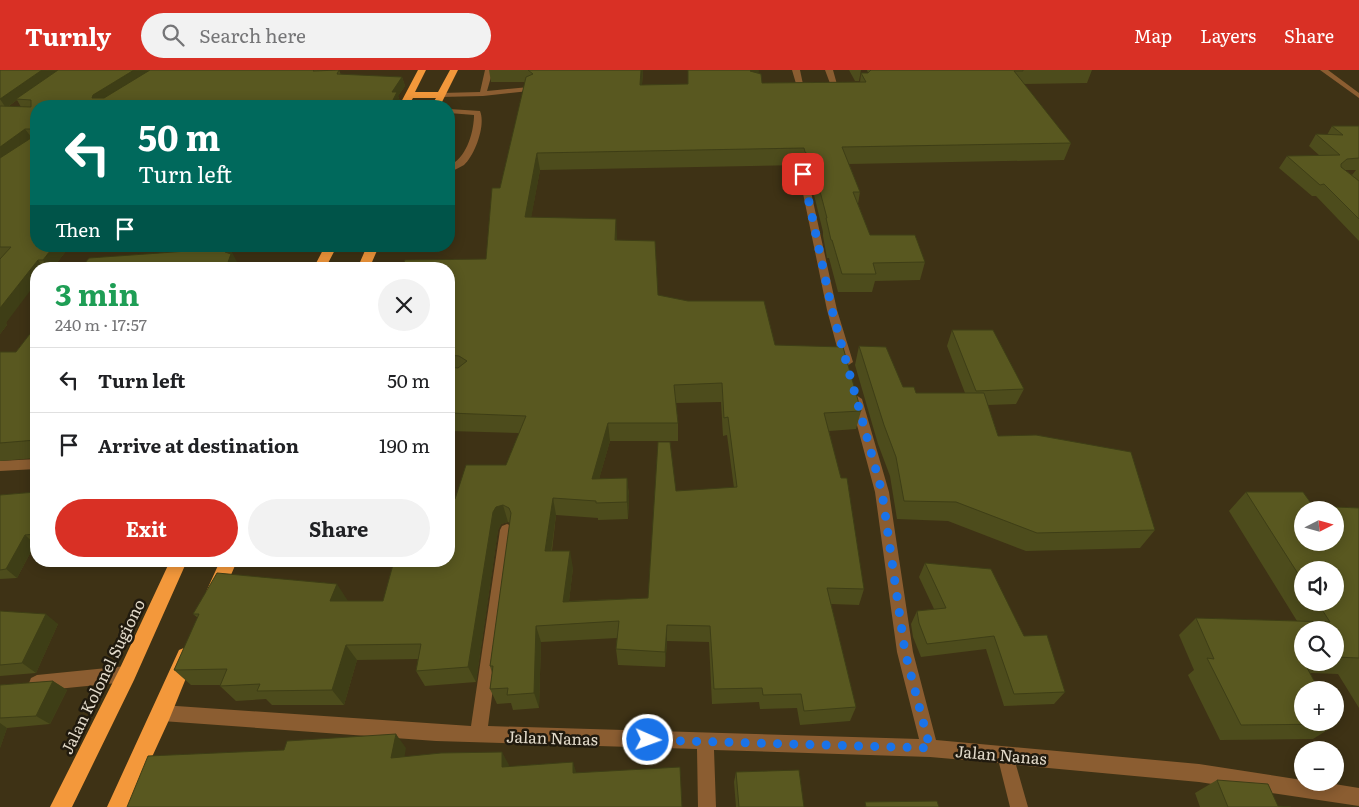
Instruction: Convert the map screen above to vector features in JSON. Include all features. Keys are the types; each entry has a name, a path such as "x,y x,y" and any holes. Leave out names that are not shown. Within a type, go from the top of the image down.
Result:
{"highway":[{"path":"407,100 422,70"},
{"path":"439,100 454,70"},
{"path":"409,95 441,95"},
{"name":"Jalan Kolonel Sugiono","path":"61,807 127,674 176,567"},
{"path":"207,608 226,567"},
{"path":"118,807 162,713 192,642"}],"street":[{"path":"483,94 489,70"},
{"path":"796,70 801,87"},
{"path":"826,86 838,86 829,70"},
{"path":"1324,70 1359,96"},
{"path":"792,87 809,87"},
{"path":"441,95 529,90"},
{"path":"455,111 477,113 479,122 465,159 455,167"},
{"path":"803,174 832,310 882,492 905,652 930,748"},
{"path":"0,466 30,464"},
{"path":"478,735 508,530"},
{"path":"20,684 127,674"},
{"name":"Jalan Nanas","path":"162,713 478,735 930,748 1199,773 1359,797"},
{"path":"705,742 707,807"},
{"path":"1005,754 1019,807"}],"building":[{"path":"0,70 42,70 0,99"},
{"path":"58,70 134,70 93,95 92,98 104,98 150,70 339,70 337,74 402,77 392,92 397,92 393,100 16,99"},
{"path":"528,70 641,70 640,85 688,84 688,70 751,70 761,74 762,83 866,82 861,73 868,73 871,70 1023,70 1014,71 1071,143 842,147 860,192 853,192 870,235 915,235 925,262 873,263 876,274 842,274 831,240 811,157 805,152 804,148 537,153 525,217 616,219 615,240 655,241 658,295 688,301 764,301 775,345 843,347 861,411 824,413 841,478 847,478 864,589 827,588 856,707 804,711 801,694 763,695 762,688 714,689 710,626 667,625 665,652 616,649 619,621 536,626 534,693 507,695 508,688 490,689 493,666 490,666 511,513 509,508 503,505 496,507 493,512 468,667 416,671 421,644 346,645 332,690 257,691 260,684 220,686 227,669 174,670 199,614 193,614 217,573 337,584 330,601 383,601 392,567 455,567 455,499 466,465 506,465 526,416 455,413 455,368 458,368 467,361 455,356 455,262 404,262 405,260 486,259 492,188 500,188 526,77 533,74","holes":["722,383 724,418 728,417 737,487 676,491 670,442 658,442 648,598 563,602 570,551 545,551 553,498 596,501 596,503 627,502 627,478 592,479 608,423 678,423 674,385"]},
{"path":"0,106 30,107 30,129 25,129 0,147"},
{"path":"1332,126 1359,126 1359,158 1347,159 1341,164 1341,167 1359,181 1359,219 1324,184 1320,185 1287,156 1340,155 1316,134 1343,135"},
{"path":"30,139 30,252 49,252 43,260 30,262 30,270 0,308 0,259 11,247 0,247 0,158"},
{"path":"174,252 225,252 231,254 228,262 86,262 89,258"},
{"path":"952,330 993,330 1024,389 976,391"},
{"path":"30,334 30,440 0,443 0,352 16,352"},
{"path":"859,346 886,347 903,387 914,387 916,393 984,393 998,436 1036,435 1131,452 1155,530 1037,533 956,502 904,501 896,457"},
{"path":"30,492 30,535 25,535 6,569 0,570 0,495"},
{"path":"1246,492 1303,492 1309,501 1294,501 1294,551 1344,551 1344,507 1359,508 1359,658 1344,657 1344,621 1329,621 1323,611 1344,611 1344,561 1294,561 1294,567"},
{"path":"925,563 991,569 1024,636 1047,635 1065,692 1014,694 994,636 927,644 919,623 917,611 946,608"},
{"path":"0,611 46,614 22,663 0,665"},
{"path":"1196,618 1296,621 1294,621 1294,671 1309,671 1314,681 1294,681 1294,724 1241,725 1207,658 1214,659"},
{"path":"53,681 36,716 0,718 0,685"},
{"path":"396,734 391,758 441,753 502,752 502,767 573,762 573,773 680,767 682,807 127,807 148,756 284,750 287,741"},
{"path":"799,770 804,807 739,807 736,772"},
{"path":"1217,780 1268,784 1278,806 1291,807 1228,807"},
{"path":"937,801 939,807 866,807 865,802"}],"route":[{"path":"648,740 930,748 905,652 882,492 832,310 803,174"}]}
